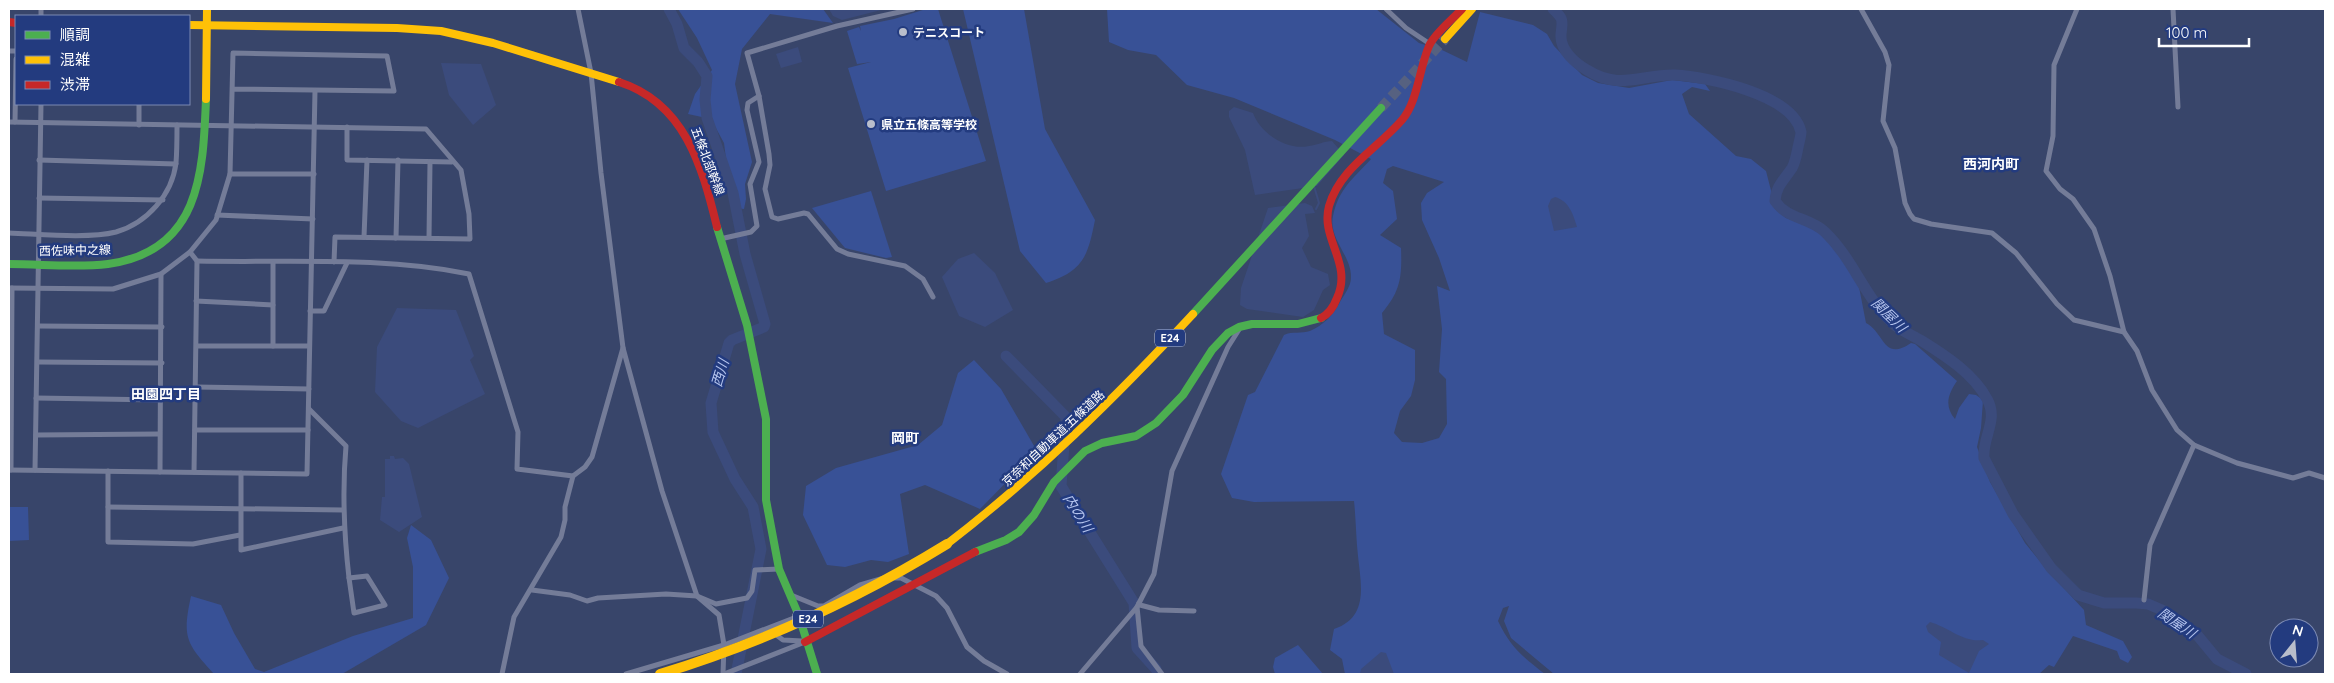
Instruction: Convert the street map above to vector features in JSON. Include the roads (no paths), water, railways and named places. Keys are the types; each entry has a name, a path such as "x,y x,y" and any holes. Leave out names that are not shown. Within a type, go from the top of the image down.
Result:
{"main road":[{"name":"西佐味中之線","path":"9,264 108,264 126,260 146,251 164,239 193,205 200,178 205,125 207,9"},
{"path":"1441,37 1462,9"},
{"path":"805,642 864,614 965,556 1018,534 1031,520 1055,482 1082,454 1102,442 1139,434 1152,426 1190,386 1215,347 1228,333 1240,328 1278,323 1310,324 1321,318 1334,306 1345,275 1342,263 1328,233 1326,221 1333,192 1402,120 1408,110 1430,44 1458,24 1472,9"},
{"name":"五條北部幹線","path":"190,25 396,28 441,31 493,44 631,86 648,94 678,122 686,134 701,173 747,325 766,419 766,500 779,569 799,616 805,642 817,674"},
{"name":"京奈和自動車道;五條道路","path":"660,674 734,650 806,620 874,588 947,544 1027,482 1104,408 1381,108"}],"street":[{"path":"578,9 591,73 601,173 623,348 662,491 697,596 719,615 724,645 724,674 805,642"},
{"path":"913,9 837,26 747,52 759,96 770,158 765,188 772,217 778,220 804,213 808,214 837,250 905,266 923,279 934,297"},
{"path":"1386,9 1406,28 1430,44"},
{"path":"1861,9 1878,38 1889,65 1883,121 1894,148 1905,204 1914,219 1931,224 1992,233 2016,253 2057,304 2074,320 2124,332"},
{"path":"2077,9 2054,66 2053,136 2046,171 2060,189 2072,199 2094,229 2110,276 2124,332 2137,351 2152,390 2167,418 2177,430 2194,444 2238,463 2293,478 2310,473 2325,478"},
{"path":"2173,9 2178,107"},
{"path":"232,89 394,91 388,56 233,53 232,89 232,126 230,174 216,220 190,252 162,274 114,289 10,288 10,470 307,474 310,409 309,346 315,91"},
{"path":"720,239 751,232 757,226 750,184 759,162 747,110 748,103 759,96"},
{"path":"15,105 15,122"},
{"path":"35,470 38,362 36,288 39,234 40,105"},
{"path":"139,105 139,125"},
{"path":"9,122 426,129 452,162 461,170 469,214 470,239 335,237 334,262"},
{"path":"9,233 101,234 117,232 134,224 163,200 176,164 177,125"},
{"path":"347,128 347,160 452,162"},
{"path":"39,160 176,164"},
{"path":"364,238 367,160"},
{"path":"396,238 398,160"},
{"path":"429,238 430,162"},
{"path":"230,174 314,174"},
{"path":"39,198 163,200"},
{"path":"217,215 312,219"},
{"path":"190,252 198,261 194,472"},
{"path":"198,261 347,262 396,265 469,274 518,432 516,469 572,476 585,467 592,457 623,348"},
{"path":"310,311 324,312 347,262"},
{"path":"273,263 273,346"},
{"path":"160,472 162,274"},
{"path":"196,301 273,305"},
{"path":"38,326 162,327"},
{"path":"1080,674 1138,605 1154,574 1172,471 1228,347 1240,328"},
{"path":"1228,333 1228,347"},
{"path":"197,346 309,346"},
{"path":"38,362 162,363"},
{"path":"196,387 309,389"},
{"path":"36,398 161,400"},
{"path":"310,409 346,446 343,528 349,578 354,613 385,606 367,576 349,578"},
{"path":"195,430 308,430"},
{"path":"36,434 159,434"},
{"path":"2144,600 2150,545 2194,444"},
{"path":"108,471 108,542 193,544 240,535"},
{"path":"241,473 241,550 343,528"},
{"path":"502,674 510,628 514,617 532,590 561,537 572,476"},
{"path":"108,507 343,510"},
{"path":"532,590 570,595 587,601 635,595 666,594 697,596 716,604 746,598 752,592 755,570 779,569"},
{"path":"791,595 818,606 824,606 860,585 877,579 901,578 936,596 947,608 967,647 973,653 1007,674"},
{"path":"1138,605 1159,610 1194,611"},
{"path":"1138,605 1141,646 1162,674"},
{"path":"626,674 724,645 799,616"},
{"path":"770,626 778,638 805,642"}],"waterway":[{"name":"西川","path":"669,9 677,24 684,48 698,62 707,76 705,100 707,118 733,193 745,254 765,324 764,327 729,343 711,403 713,432 735,479 753,507 761,549 736,674"},
{"name":"関屋川","path":"1553,9 1562,21 1561,41 1569,56 1578,64 1599,76 1620,81 1663,75 1707,79 1747,90 1766,98 1782,107 1795,119 1801,132 1796,156 1792,168 1779,187 1775,201 1786,212 1819,227 1825,232 1844,255 1876,304 1896,326 1950,359 1975,382 1987,399 1991,414 1984,458 2013,514 2051,568 2078,595 2104,603 2148,604 2162,610 2198,636 2217,659 2246,674"},
{"path":"1314,186 1319,203 1316,209"},
{"name":"内の川","path":"1006,356 1066,417 1061,486 1134,603 1137,648 1156,669"}],"tunnel":[{"path":"1381,108 1445,39"}],"place":[{"name":"テニスコート","path":"903,32"},
{"name":"県立五條高等学校","path":"871,124"}],"district":[{"name":"西河内町","path":"1991,164"},
{"name":"田園四丁目","path":"166,394"},
{"name":"岡町","path":"905,438"}]}
